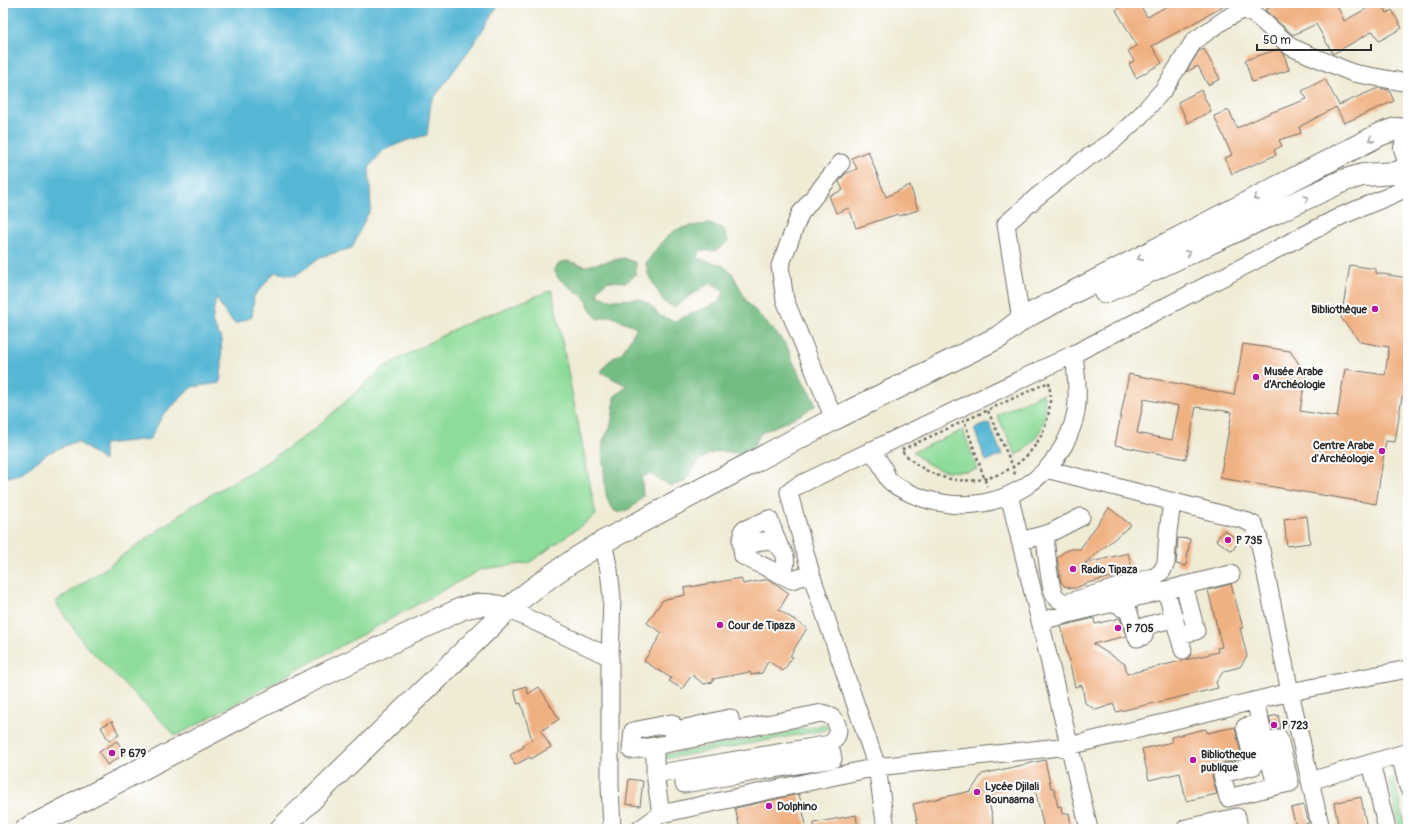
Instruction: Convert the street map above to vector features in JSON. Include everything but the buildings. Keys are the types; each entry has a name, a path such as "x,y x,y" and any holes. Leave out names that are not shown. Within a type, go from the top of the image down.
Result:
{"main road":[{"path":"999,337 1021,320 1381,134 1396,129 1408,130"},
{"path":"1408,136 1405,148 1408,160"},
{"path":"281,829 508,609 536,586 573,560 603,542 834,419 999,337 1026,329 1345,180 1364,175 1397,173 1408,168"},
{"path":"27,829 300,686 461,609 481,604 491,604 508,609"}],"street":[{"path":"1021,320 1006,224 1084,160 1112,142 1140,116 1164,89 1194,41 1227,18 1245,9 1259,18 1291,47 1353,73 1408,83"},
{"path":"834,419 785,300 780,266 800,214 841,163"},
{"path":"886,829 877,768 811,574 789,492 797,486 871,450 985,404 1074,354 1341,216 1400,191 1408,183"},
{"path":"871,450 883,468 888,480 907,492 927,500 949,505 971,505 993,501 1014,493 1033,481 1046,469 1060,452 1070,432 1076,411 1078,389 1074,354"},
{"path":"1046,469 1244,520 1254,525 1258,535 1290,692 1321,829"},
{"path":"1014,493 1020,541 1089,829"},
{"path":"1045,534 1054,594 1060,601 1069,602 1160,574 1166,563 1172,502"},
{"path":"1020,541 1045,534 1081,517"},
{"path":"782,575 785,570 786,558 780,548 771,542 759,541 749,546 743,556 792,580 811,574"},
{"path":"603,542 611,584 612,612 610,656 610,785 612,829"},
{"path":"1040,621 1230,574"},
{"path":"1166,590 1181,643 1196,631 1184,586"},
{"path":"1121,601 1122,608 1127,607 1136,638 1144,636 1142,627 1175,618"},
{"path":"508,609 610,656"},
{"path":"640,829 661,814 877,768 1069,746 1290,692 1408,669"},
{"path":"1255,701 1276,786 1228,798 1222,774 1254,766 1245,727 1260,723"},
{"path":"655,774 830,744 834,742 838,734 838,726 830,716 822,713 731,732 631,750 633,731 672,723 672,731 730,718 731,732"},
{"path":"655,746 655,774 661,814"},
{"path":"1310,781 1404,754 1408,787"},
{"path":"1370,763 1387,829"},
{"path":"1186,829 1237,817 1240,829 1249,827 1249,829"}],"path":[{"path":"1049,382 1050,408 1038,442 1027,456 1013,467 997,476 985,479 962,481 936,476 913,462 901,450 963,414 985,404 1049,382"},
{"path":"985,404 1013,467 1014,493"},
{"path":"963,414 993,501"}],"green space":[{"path":"709,224 723,228 728,241 716,250 701,250 696,258 722,265 732,273 747,302 787,346 792,360 816,405 800,415 761,433 750,451 742,454 721,451 709,454 698,461 684,482 671,486 650,474 642,477 643,496 632,507 623,512 617,512 612,508 606,495 602,445 611,422 614,397 627,386 601,372 607,363 622,353 637,327 610,316 598,319 590,309 586,299 558,278 554,269 561,262 566,261 586,266 624,258 636,263 635,275 627,282 608,281 598,289 598,296 613,300 639,299 649,304 660,316 675,321 719,302 724,293 720,288 711,283 674,307 664,302 648,274 646,263 662,242 676,230 696,225"},
{"path":"552,290 596,515 529,563 482,569 176,736 85,645 55,602 193,505 267,462 316,428 384,367 460,326"},
{"path":"1043,393 1045,412 1041,429 1032,443 1016,455 997,415"},
{"path":"963,430 977,469 959,472 942,470 927,464 913,452"},
{"path":"824,725 827,728 825,730 665,759 663,757 664,755"},
{"path":"1394,777 1406,829 1400,829 1388,779"}],"water":[{"path":"3,3 500,3 472,46 431,102 427,135 405,141 382,151 369,168 371,209 352,248 320,257 295,276 275,272 254,296 252,317 235,324 225,313 216,297 212,322 221,338 222,367 220,383 192,387 163,415 150,439 104,444 104,461 77,441 48,453 20,474 3,478"},
{"path":"989,423 1002,455 986,461 974,429"}],"place":[{"name":"Bibliothèque","path":"1375,309"},
{"name":"Musée Arabe d’Archéologie","path":"1256,377"},
{"name":"Centre Arabe d'Archéologie","path":"1382,451"},
{"name":"P 735","path":"1228,540"},
{"name":"Radio Tipaza","path":"1073,569"},
{"name":"Cour de Tipaza","path":"720,625"},
{"name":"P 705","path":"1118,628"},
{"name":"P 723","path":"1274,725"},
{"name":"P 679","path":"112,753"},
{"name":"Bibliotheque publique","path":"1193,760"},
{"name":"Lycée Djilali Bounaama","path":"977,792"},
{"name":"Dolphino","path":"769,806"}]}
